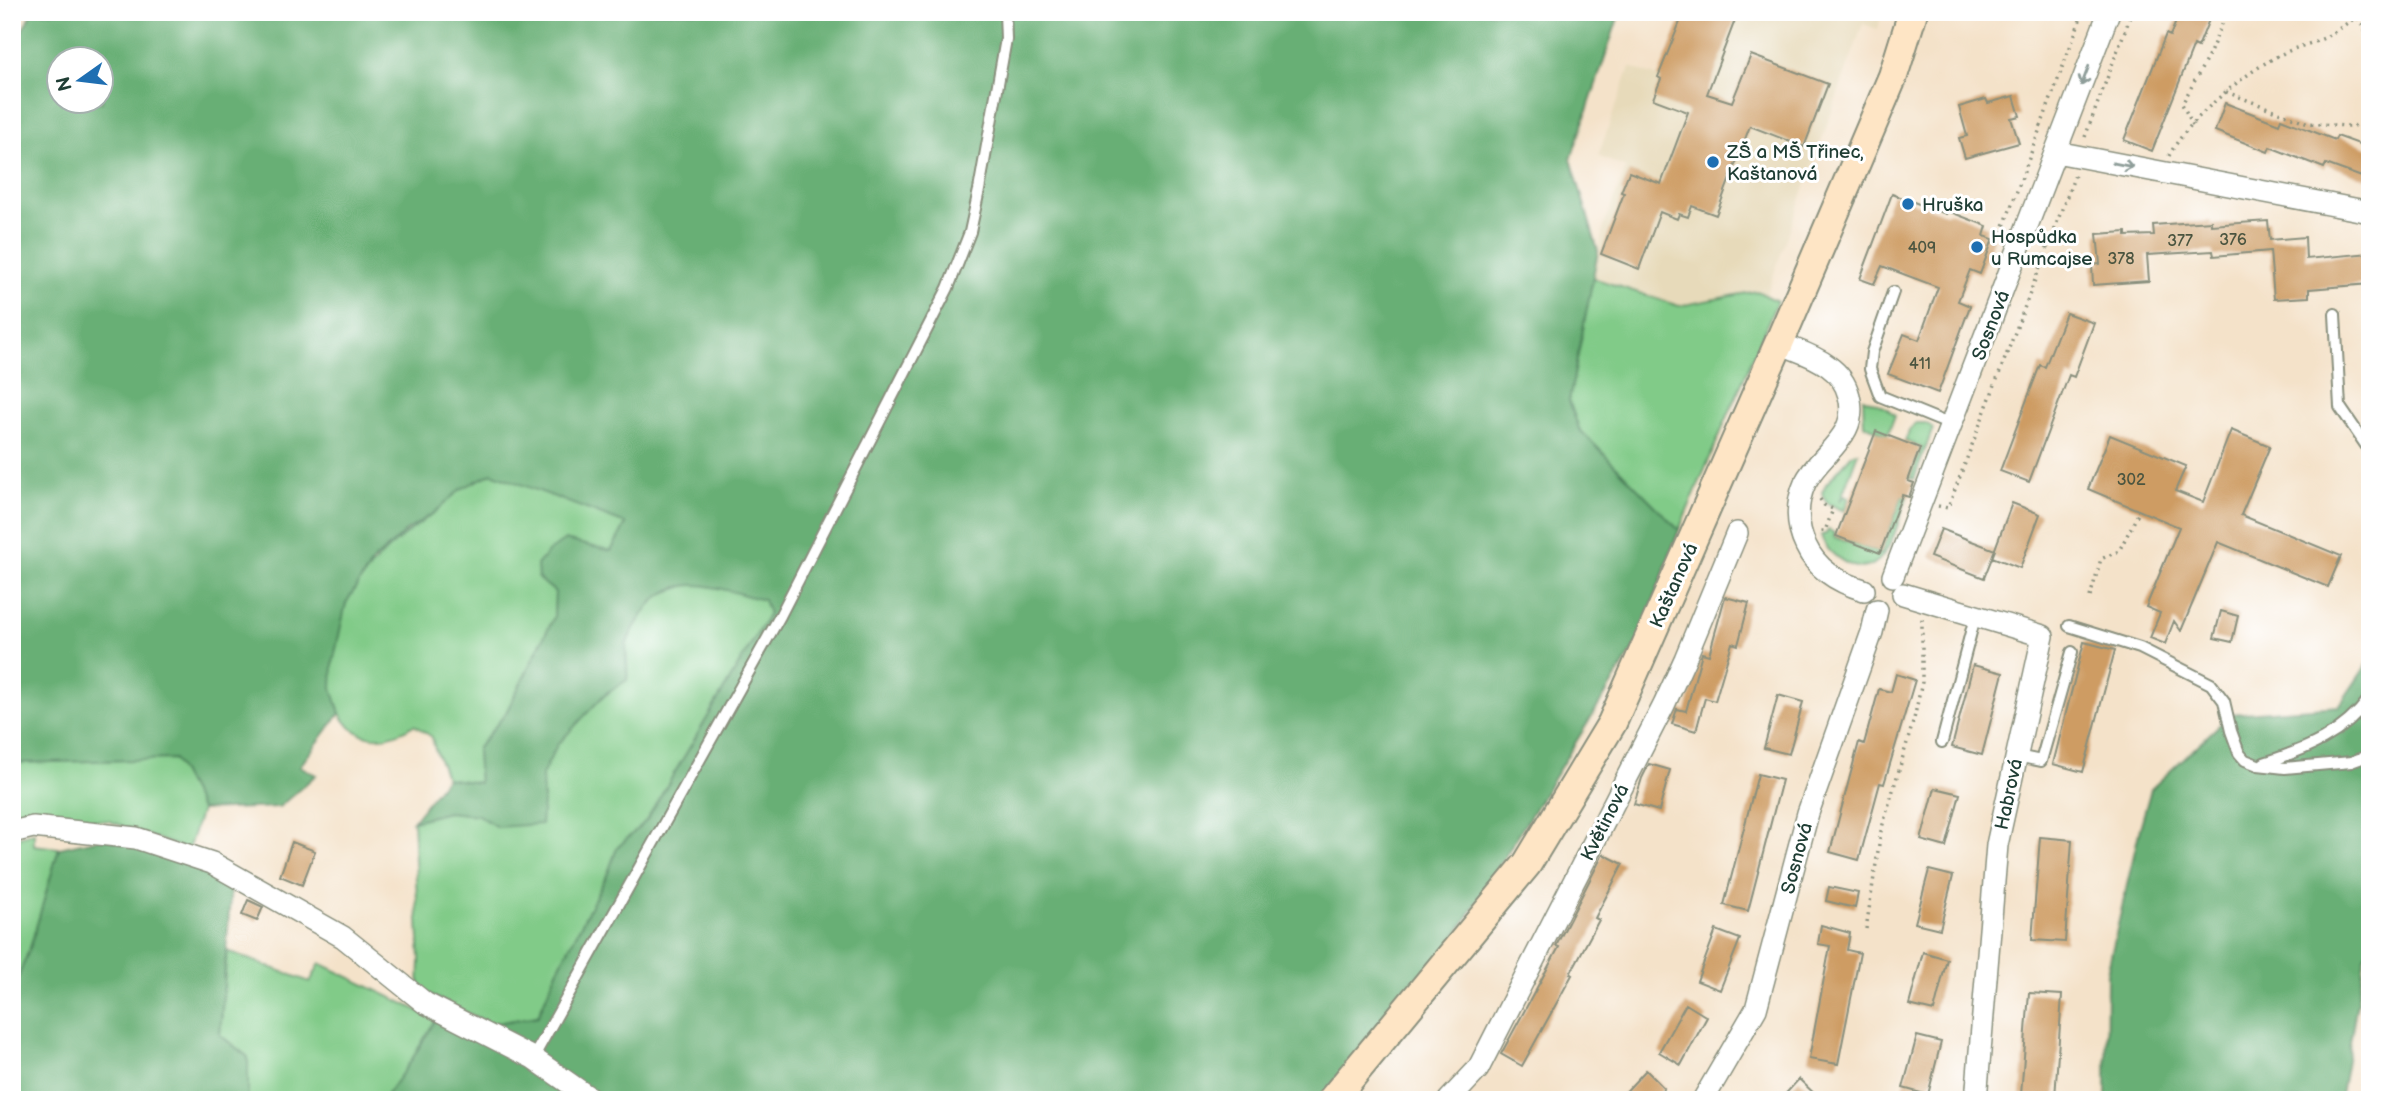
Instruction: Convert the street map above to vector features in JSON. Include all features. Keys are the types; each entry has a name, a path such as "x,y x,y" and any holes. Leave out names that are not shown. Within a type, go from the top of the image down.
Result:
{"street":[{"name":"Kaštanová","path":"1332,1100 1527,864 1612,723 1893,76 1913,12"},
{"name":"Sosnová","path":"1898,585 1951,425 2109,12"},
{"path":"2056,152 2370,212"},
{"path":"1779,343 1829,366 1843,380 1847,389 1851,409 1849,426 1804,484 1798,519 1805,545 1819,565 1843,582 1864,590"},
{"name":"Květinová","path":"1450,1100 1478,1069 1639,753 1685,659 1737,533"},
{"path":"1876,580 1898,585 1895,605 1877,610 1866,605 1864,590 1876,580"},
{"name":"Habrová","path":"1898,585 1925,600 2043,636 1997,845 1976,1100"},
{"name":"Sosnová","path":"1703,1100 1756,1009 1808,813 1872,632 1877,610"},
{"path":"12,832 33,827 136,838 212,863 343,937 425,1003 533,1058 593,1100"}],"lane":[{"path":"533,1058 780,616 948,288 970,232 979,190 1006,39 1005,12"},
{"path":"1893,292 1872,352 1870,369 1880,396 1951,425"},
{"path":"2335,314 2340,407 2370,451"},
{"path":"1942,742 1975,617"},
{"path":"2069,626 2140,648 2211,684 2224,701 2239,753 2245,760 2258,765 2285,768 2351,762 2370,755"},
{"path":"2017,756 2040,761 2072,652"},
{"path":"2258,765 2325,740 2358,714 2370,698"}],"path":[{"path":"2081,146 2132,12"},
{"path":"2193,125 2182,104 2209,55 2227,12"},
{"path":"2165,164 2174,146 2193,125 2226,92 2259,66 2285,52 2323,38 2355,14 2365,12"},
{"path":"2355,14 2370,39"},
{"path":"2226,92 2308,122 2346,126 2370,125"},
{"path":"1936,506 1948,508 2074,175 2083,173"},
{"path":"2090,597 2101,559 2119,551 2140,510"},
{"path":"1866,929 1881,831 1914,719 1922,682 1922,611 1925,600"}],"shaded area":[{"name":"ZŠ a MŠ Třinec, Kaštanová","path":"1686,12 1882,12 1878,29 1863,24 1766,296 1757,292 1679,306 1593,278 1604,226 1626,168 1598,156 1630,67 1661,78"}],"green space":[{"path":"33,12 1620,12 1571,159 1598,251 1569,401 1579,429 1679,530 1641,637 1354,1100 383,1100 436,1019 476,1033 491,1024 538,1016 557,971 608,873 617,848 646,821 769,614 764,600 715,587 699,585 669,590 656,599 643,614 630,636 626,647 627,680 606,693 557,745 542,775 541,824 497,827 478,815 448,812 413,821 446,778 479,783 477,749 506,713 554,617 555,592 538,578 537,565 548,552 565,540 611,551 626,524 492,473 461,489 435,512 406,531 373,561 346,603 333,663 332,688 340,713 300,766 316,775 279,807 201,810 174,759 12,763 12,47"},
{"path":"1593,278 1679,306 1757,291 1777,301 1679,530 1579,429 1569,401"},
{"path":"1863,398 1885,407 1895,415 1888,434 1864,425"},
{"path":"1916,423 1926,423 1933,428 1914,479 1910,478 1922,447 1905,441"},
{"path":"1858,452 1840,501 1844,495 1849,497 1844,511 1827,503 1822,492 1853,453"},
{"path":"492,473 626,524 611,551 538,578 555,592 554,617 506,713 477,749 479,784 446,778 432,737 414,725 386,737 361,734 351,727 336,704 331,680 343,612 349,597 374,563 456,493"},
{"path":"1903,495 1907,497 1894,535 1880,559 1871,566 1860,568 1846,563 1834,555 1825,544 1821,535 1828,530 1835,533 1834,537 1881,554"},
{"path":"693,583 765,600 769,614 646,821 617,848 608,873 557,971 538,1016 491,1024 419,990 413,821 448,812 478,815 497,827 543,802 542,775 555,748 577,721 627,680 626,645 634,627 661,594"},
{"path":"2370,660 2370,950 2365,956 2340,1100 2106,1100 2107,973 2151,789 2231,714 2339,706"},
{"path":"174,759 201,810 188,850 109,821 35,816 12,823 12,763"},
{"path":"34,832 34,845 59,848 31,945 12,993 12,839"},
{"path":"103,838 185,859 231,884 220,1035 248,1057 248,1100 12,1100 12,993 31,945 59,848"},
{"path":"227,951 310,982 320,963 436,1019 383,1100 248,1100 248,1057 220,1035"}],"building":[{"path":"1684,12 1716,12 1735,20 1707,94 1732,102 1751,55 1828,84 1804,147 1750,126 1716,215 1692,206 1688,217 1679,214 1677,219 1660,212 1639,269 1601,254 1629,172 1661,184 1688,112 1653,99 1661,79 1658,77"},
{"path":"2180,12 2212,12 2198,47 2194,45 2152,151 2124,140 2166,34 2170,36"},
{"path":"2014,96 2020,116 2011,118 2019,143 1965,158 1959,138 1967,136 1959,107 1986,99 1988,103"},
{"path":"2225,103 2279,124 2281,119 2335,140 2337,136 2370,148 2370,180 2326,164 2324,168 2270,147 2268,152 2215,131"},
{"path":"1892,194 1987,226 1984,236 1993,239 1980,274 1970,270 1958,301 1970,306 1938,393 1888,374 1904,334 1919,340 1938,287 1882,266 1874,284 1860,279"},
{"path":"2211,221 2211,225 2268,221 2270,240 2305,237 2306,259 2370,253 2370,284 2309,289 2309,297 2274,299 2270,250 2214,256 2213,251 2147,255 2149,281 2093,285 2092,265 2100,264 2097,234 2126,232 2126,236 2154,235 2153,225"},
{"path":"2066,313 2094,323 2074,377 2069,375 2029,482 2000,471 2040,365 2045,367"},
{"path":"2231,430 2270,446 2241,515 2341,556 2328,587 2218,542 2181,631 2174,621 2165,644 2150,638 2160,613 2146,607 2179,527 2088,489 2110,435 2186,466 2175,491 2203,502"},
{"path":"1876,431 1920,448 1908,481 1914,483 1909,497 1902,495 1880,553 1836,536"},
{"path":"2012,503 2040,514 2020,568 1992,557"},
{"path":"1941,529 1995,550 1984,578 1930,557"},
{"path":"1725,597 1749,603 1738,645 1732,643 1715,701 1705,698 1696,731 1672,724 1677,709 1686,711 1702,653 1709,655"},
{"path":"2221,611 2238,616 2232,642 2214,638"},
{"path":"2084,642 2115,650 2083,772 2053,764"},
{"path":"1973,665 2003,673 1982,755 1952,747"},
{"path":"1896,674 1915,680 1884,784 1880,783 1859,860 1830,852 1859,742 1864,744 1879,689 1891,692"},
{"path":"1778,695 1803,702 1789,754 1764,748"},
{"path":"1649,764 1670,770 1659,811 1634,804"},
{"path":"1758,774 1782,780 1748,911 1724,905"},
{"path":"1935,788 1960,794 1946,847 1921,840"},
{"path":"2040,837 2072,840 2065,942 2032,940"},
{"path":"292,842 315,851 302,885 280,876"},
{"path":"1603,854 1623,864 1595,918 1599,920 1570,974 1572,975 1522,1066 1501,1054 1559,947 1556,946"},
{"path":"1929,870 1953,876 1940,929 1915,923"},
{"path":"1829,887 1858,893 1855,908 1826,901"},
{"path":"248,900 263,907 257,921 242,915"},
{"path":"1821,925 1850,933 1847,950 1860,953 1838,1064 1809,1059 1830,946 1818,944"},
{"path":"1716,930 1740,939 1720,990 1697,981"},
{"path":"1923,952 1947,959 1934,1011 1909,1005"},
{"path":"2029,993 2062,995 2055,1098 2021,1095"},
{"path":"1686,1004 1707,1017 1681,1065 1659,1052"},
{"path":"1917,1036 1941,1042 1928,1095 1903,1088"},
{"path":"1646,1070 1664,1088 1653,1100 1618,1100"},
{"path":"1799,1079 1821,1100 1780,1100"}],"place":[{"name":"ZŠ a MŠ Třinec, Kaštanová","path":"1713,162"},
{"name":"Hruška","path":"1908,204"},
{"name":"Hospůdka u Rumcajse","path":"1977,247"}]}
